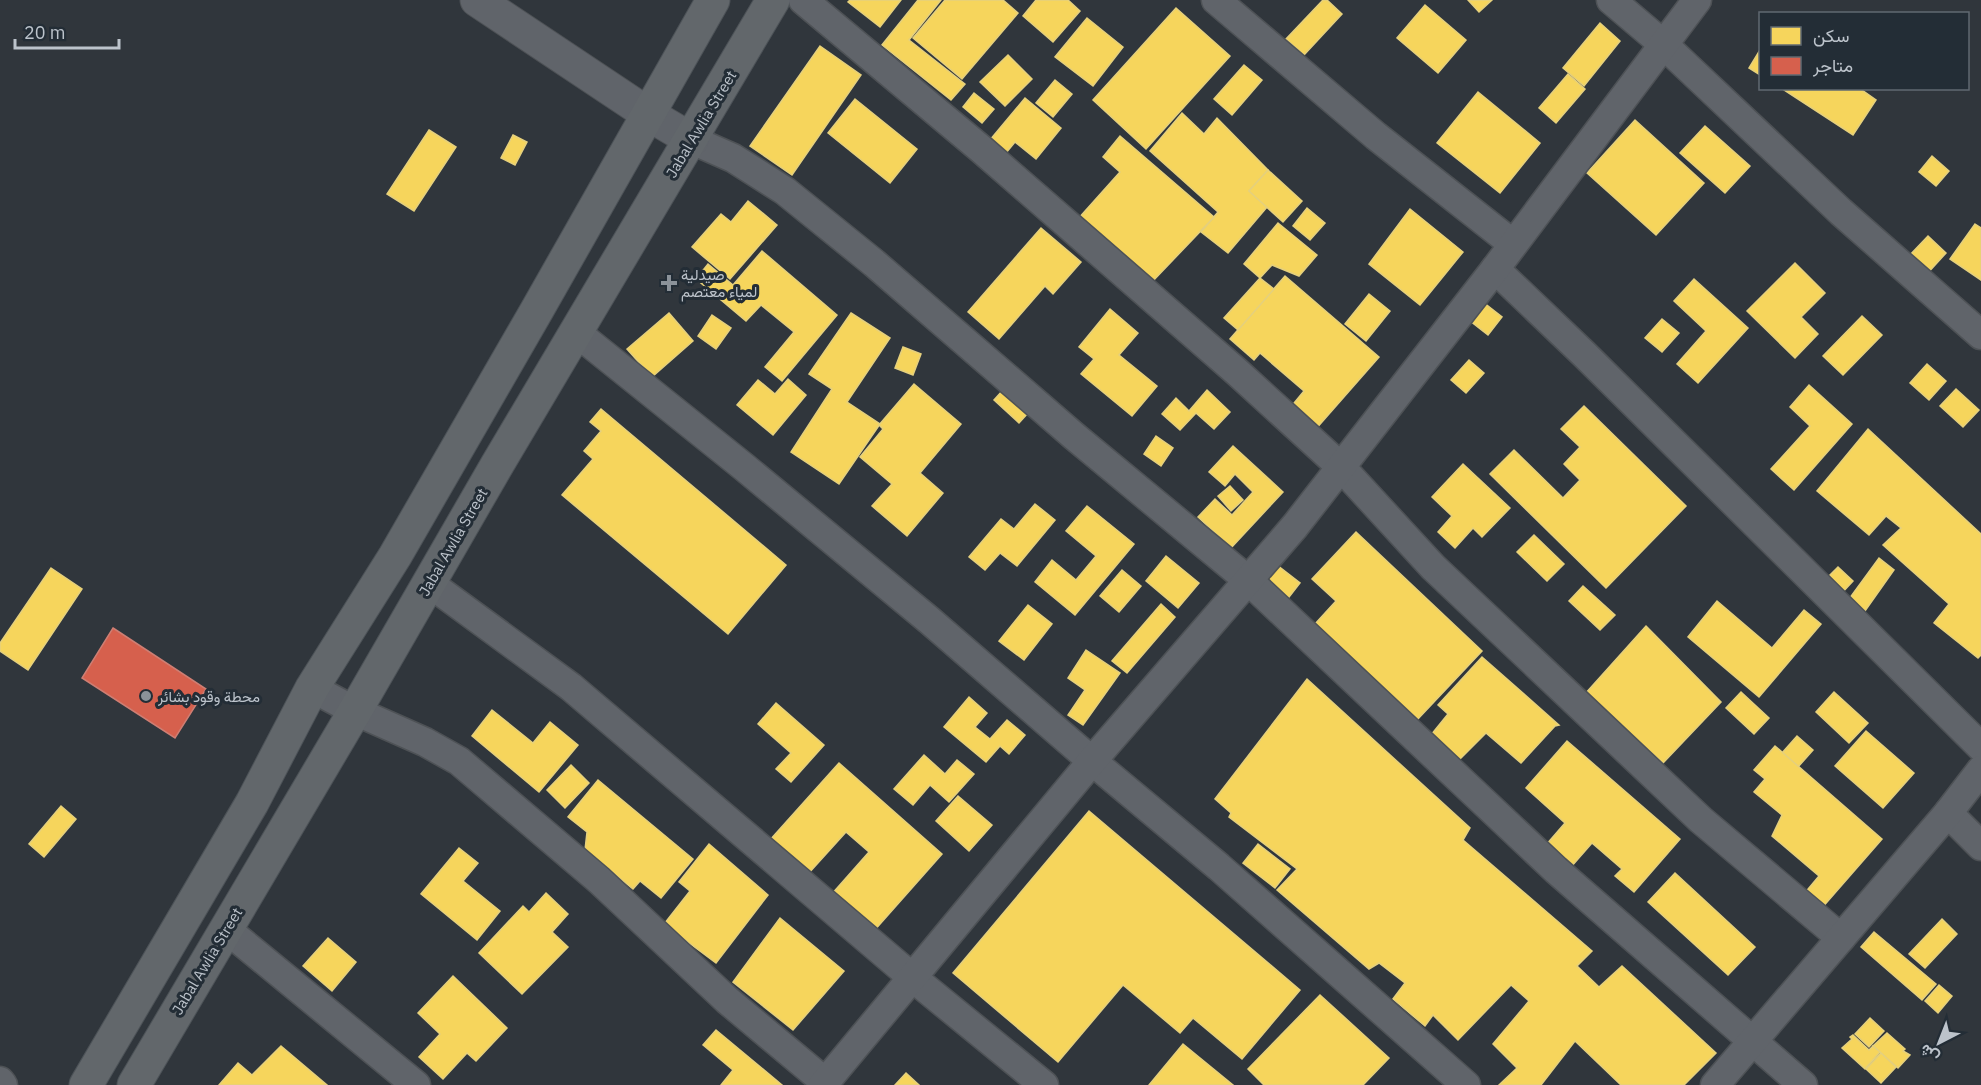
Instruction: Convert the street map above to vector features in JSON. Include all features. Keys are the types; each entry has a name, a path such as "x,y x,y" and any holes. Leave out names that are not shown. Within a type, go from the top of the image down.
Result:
{"main road":[{"path":"86,1085 252,803 312,688 395,556 713,0"},
{"name":"Jabal Awlia Street","path":"134,1085 773,0"}],"street":[{"path":"477,0 648,114 692,140 733,158 785,191 874,263 1074,436 1249,581 1556,870 1803,1085"},
{"path":"803,0 1043,202 1237,372 1341,468 1433,567 1701,820 1840,938"},
{"path":"1216,0 1376,136 1513,244"},
{"path":"1611,0 1663,44 1841,212 1981,335"},
{"path":"312,688 355,711 425,742 459,761 599,880 727,1000 824,1084 1092,762 1249,581 1341,468 1495,269 1697,0"},
{"path":"1495,269 1584,354 1981,747"},
{"path":"577,333 929,620 1092,762 1219,867 1466,1085"},
{"path":"429,583 570,687 913,978 1044,1085"},
{"path":"1715,1085 1948,813 1981,770"},
{"path":"1948,813 1981,846"},
{"path":"226,929 416,1085"},
{"path":"0,1081 3,1085"}],"building: سكن":[{"path":"850,0 901,0 880,27 848,2"},
{"path":"918,0 941,0 909,40 965,84 951,100 882,45"},
{"path":"945,0 1003,0 1018,13 962,79 913,38"},
{"path":"1036,0 1068,0 1080,11 1053,42 1023,16"},
{"path":"1323,0 1327,0 1342,14 1304,55 1286,39"},
{"path":"1468,0 1492,0 1479,12"},
{"path":"1425,5 1466,40 1438,73 1397,38"},
{"path":"1176,8 1230,56 1146,149 1093,100"},
{"path":"1087,18 1123,47 1093,86 1055,57"},
{"path":"1600,23 1620,41 1584,86 1563,68"},
{"path":"820,46 861,75 792,175 750,146"},
{"path":"1759,52 1759,74 1749,68"},
{"path":"1008,55 1032,79 1005,106 980,82"},
{"path":"1244,65 1262,80 1232,115 1214,99"},
{"path":"1568,74 1585,89 1556,123 1539,108"},
{"path":"1055,80 1072,94 1053,117 1036,103"},
{"path":"1784,90 1862,90 1876,100 1853,135"},
{"path":"1478,92 1540,143 1500,193 1437,143"},
{"path":"974,93 994,109 982,123 963,107"},
{"path":"1025,98 1061,128 1036,159 1015,142 1001,159 985,146"},
{"path":"855,99 917,149 890,183 828,133"},
{"path":"1182,113 1204,134 1217,118 1268,170 1249,191 1267,207 1228,253 1201,232 1218,212 1150,151"},
{"path":"1635,120 1704,183 1656,235 1587,173"},
{"path":"1705,126 1750,166 1725,193 1680,153"},
{"path":"429,130 456,147 414,211 387,194"},
{"path":"513,135 527,142 515,165 501,158"},
{"path":"1120,136 1214,217 1151,283 1078,219 1120,172 1103,157"},
{"path":"1932,156 1949,171 1936,186 1919,172"},
{"path":"1268,170 1302,201 1283,222 1249,191"},
{"path":"748,201 777,225 730,279 692,247 721,214 731,222"},
{"path":"1307,208 1325,223 1310,240 1293,226"},
{"path":"1410,209 1463,252 1420,305 1369,264"},
{"path":"1278,223 1317,255 1299,276 1272,265 1260,278 1244,264"},
{"path":"1975,224 1981,228 1981,280 1950,259"},
{"path":"1041,228 1081,262 1053,294 1045,286 999,339 968,312"},
{"path":"1928,236 1946,253 1926,275 1908,257"},
{"path":"762,251 837,315 782,381 765,367 794,332 761,305 746,321 696,279 708,264 733,285"},
{"path":"1795,263 1825,293 1801,317 1818,334 1795,358 1747,311"},
{"path":"1285,276 1379,357 1315,430 1290,408 1304,391 1260,353 1254,360 1230,339"},
{"path":"1260,278 1274,289 1238,330 1224,318"},
{"path":"1694,279 1748,328 1698,383 1677,364 1706,331 1674,301"},
{"path":"1369,294 1390,311 1366,341 1345,324"},
{"path":"1483,302 1502,317 1488,335 1469,320"},
{"path":"1110,309 1138,333 1119,355 1157,386 1132,416 1081,374 1094,359 1079,347"},
{"path":"669,313 693,341 652,377 627,349"},
{"path":"851,313 890,338 847,402 880,424 839,484 791,452 832,389 809,374"},
{"path":"712,315 731,328 716,349 698,336"},
{"path":"1862,316 1882,335 1843,375 1823,356"},
{"path":"1662,319 1679,333 1662,352 1645,338"},
{"path":"903,347 921,354 913,375 895,368"},
{"path":"1469,360 1484,373 1466,393 1451,380"},
{"path":"1927,364 1946,381 1929,400 1910,383"},
{"path":"788,379 806,395 773,435 737,405 758,380 775,394"},
{"path":"914,384 961,424 920,473 943,493 907,536 872,506 892,484 860,457 883,429 879,425"},
{"path":"1809,385 1852,424 1794,490 1771,469 1810,426 1790,407"},
{"path":"1956,389 1979,410 1963,427 1940,406"},
{"path":"1003,390 1028,413 1019,423 994,400"},
{"path":"1207,390 1230,412 1214,429 1196,413 1180,430 1162,414 1176,398 1189,411"},
{"path":"1584,406 1686,506 1606,588 1490,474 1514,450 1563,498 1580,480 1564,464 1580,447 1561,429"},
{"path":"601,409 786,565 728,634 562,495 593,459 584,451 601,431 590,422"},
{"path":"1868,429 1981,534 1981,655 1978,658 1934,623 1949,604 1883,545 1901,528 1886,516 1869,535 1817,491"},
{"path":"1156,436 1173,448 1161,466 1144,454"},
{"path":"1233,446 1283,492 1231,548 1198,517 1215,499 1232,515 1253,492 1235,474 1225,486 1209,472"},
{"path":"1463,464 1510,508 1482,537 1473,528 1455,548 1438,532 1452,516 1432,497"},
{"path":"1230,486 1243,500 1231,511 1218,496"},
{"path":"1035,504 1055,520 1017,566 1000,553 985,570 969,557 1001,519 1014,529"},
{"path":"1087,506 1134,544 1075,615 1035,582 1052,560 1076,580 1096,556 1066,531"},
{"path":"1356,532 1482,651 1417,720 1315,624 1336,601 1312,579"},
{"path":"1534,535 1564,564 1547,581 1517,552"},
{"path":"1166,556 1199,583 1178,608 1146,581"},
{"path":"1879,558 1894,570 1865,611 1849,599"},
{"path":"1277,565 1300,583 1286,601 1263,582"},
{"path":"1838,567 1853,581 1841,594 1826,579"},
{"path":"51,568 82,589 28,670 0,651 0,643"},
{"path":"1122,570 1141,586 1119,612 1100,596"},
{"path":"1583,586 1615,615 1600,630 1569,601"},
{"path":"1717,601 1772,648 1804,610 1821,624 1759,697 1688,637"},
{"path":"1161,604 1175,617 1127,673 1112,661"},
{"path":"1028,605 1052,624 1024,660 999,641"},
{"path":"1646,626 1721,702 1663,763 1585,694"},
{"path":"1086,650 1120,673 1083,725 1068,715 1085,690 1068,678"},
{"path":"1482,657 1559,725 1555,726 1521,763 1486,733 1458,761 1431,735 1448,714 1438,705"},
{"path":"1307,679 1470,828 1463,840 1592,951 1577,966 1599,987 1622,966 1716,1053 1684,1085 1621,1085 1575,1041 1541,1085 1499,1085 1517,1068 1493,1044 1529,1001 1511,985 1458,1040 1433,1015 1425,1026 1393,999 1405,983 1379,963 1369,969 1277,890 1297,869 1229,817 1231,813 1215,799"},
{"path":"1741,692 1769,718 1754,734 1726,708"},
{"path":"1834,692 1868,723 1849,743 1816,712"},
{"path":"969,697 987,713 975,727 990,739 1007,720 1025,735 1009,754 1000,746 986,762 944,727"},
{"path":"776,703 824,745 791,782 776,769 791,753 758,724"},
{"path":"492,710 533,743 550,722 578,745 539,792 472,736"},
{"path":"1866,731 1914,773 1883,808 1835,766"},
{"path":"1797,736 1813,750 1798,767 1782,753"},
{"path":"1567,741 1680,839 1634,892 1615,876 1622,869 1592,843 1571,867 1546,845 1565,823 1526,788"},
{"path":"1775,746 1882,839 1821,909 1804,894 1819,876 1772,836 1782,815 1754,792 1765,779 1754,770"},
{"path":"924,755 945,774 957,760 974,774 949,802 930,785 913,805 894,789"},
{"path":"839,763 942,854 873,932 831,895 869,852 846,832 808,874 770,840"},
{"path":"571,765 589,783 565,808 547,790"},
{"path":"598,780 693,859 661,898 640,881 633,889 585,850 587,832 568,817"},
{"path":"958,796 992,825 969,851 936,821"},
{"path":"61,806 76,819 44,857 29,844"},
{"path":"1089,811 1300,990 1242,1059 1193,1018 1180,1033 1123,985 1058,1062 953,973"},
{"path":"709,844 768,895 716,963 664,924 690,891 679,882"},
{"path":"1258,844 1290,869 1275,888 1243,863"},
{"path":"459,848 478,863 463,881 500,911 477,940 421,894"},
{"path":"1675,873 1755,947 1728,975 1648,902"},
{"path":"546,893 568,914 552,932 568,947 522,994 479,953 523,906 529,912"},
{"path":"780,918 844,971 793,1030 733,982"},
{"path":"1942,919 1957,934 1925,968 1909,954"},
{"path":"1874,932 1936,984 1922,1000 1861,947"},
{"path":"328,938 356,962 332,991 303,966"},
{"path":"453,976 507,1028 476,1061 467,1053 443,1079 419,1057 440,1034 418,1013"},
{"path":"1939,985 1952,996 1938,1013 1925,1001"},
{"path":"1320,995 1389,1058 1363,1085 1264,1085 1248,1069"},
{"path":"1870,1018 1884,1031 1869,1047 1855,1034"},
{"path":"716,1030 782,1085 721,1085 733,1070 703,1045"},
{"path":"1887,1033 1905,1049 1903,1051 1910,1055 1898,1068 1873,1046"},
{"path":"1853,1035 1869,1050 1873,1046 1880,1052 1865,1069 1842,1048 1852,1039 1850,1037"},
{"path":"1183,1044 1233,1085 1149,1085"},
{"path":"281,1046 327,1085 219,1085 238,1063 252,1075"},
{"path":"1881,1053 1896,1067 1881,1083 1866,1069"},
{"path":"906,1073 919,1085 895,1085"}],"building: متاجر":[{"path":"113,628 206,689 175,738 82,678"}],"place":[{"name":"صيدلية لمياء معتصم","path":"669,283"},
{"name":"محطة وقود بشائر","path":"146,696"}]}
